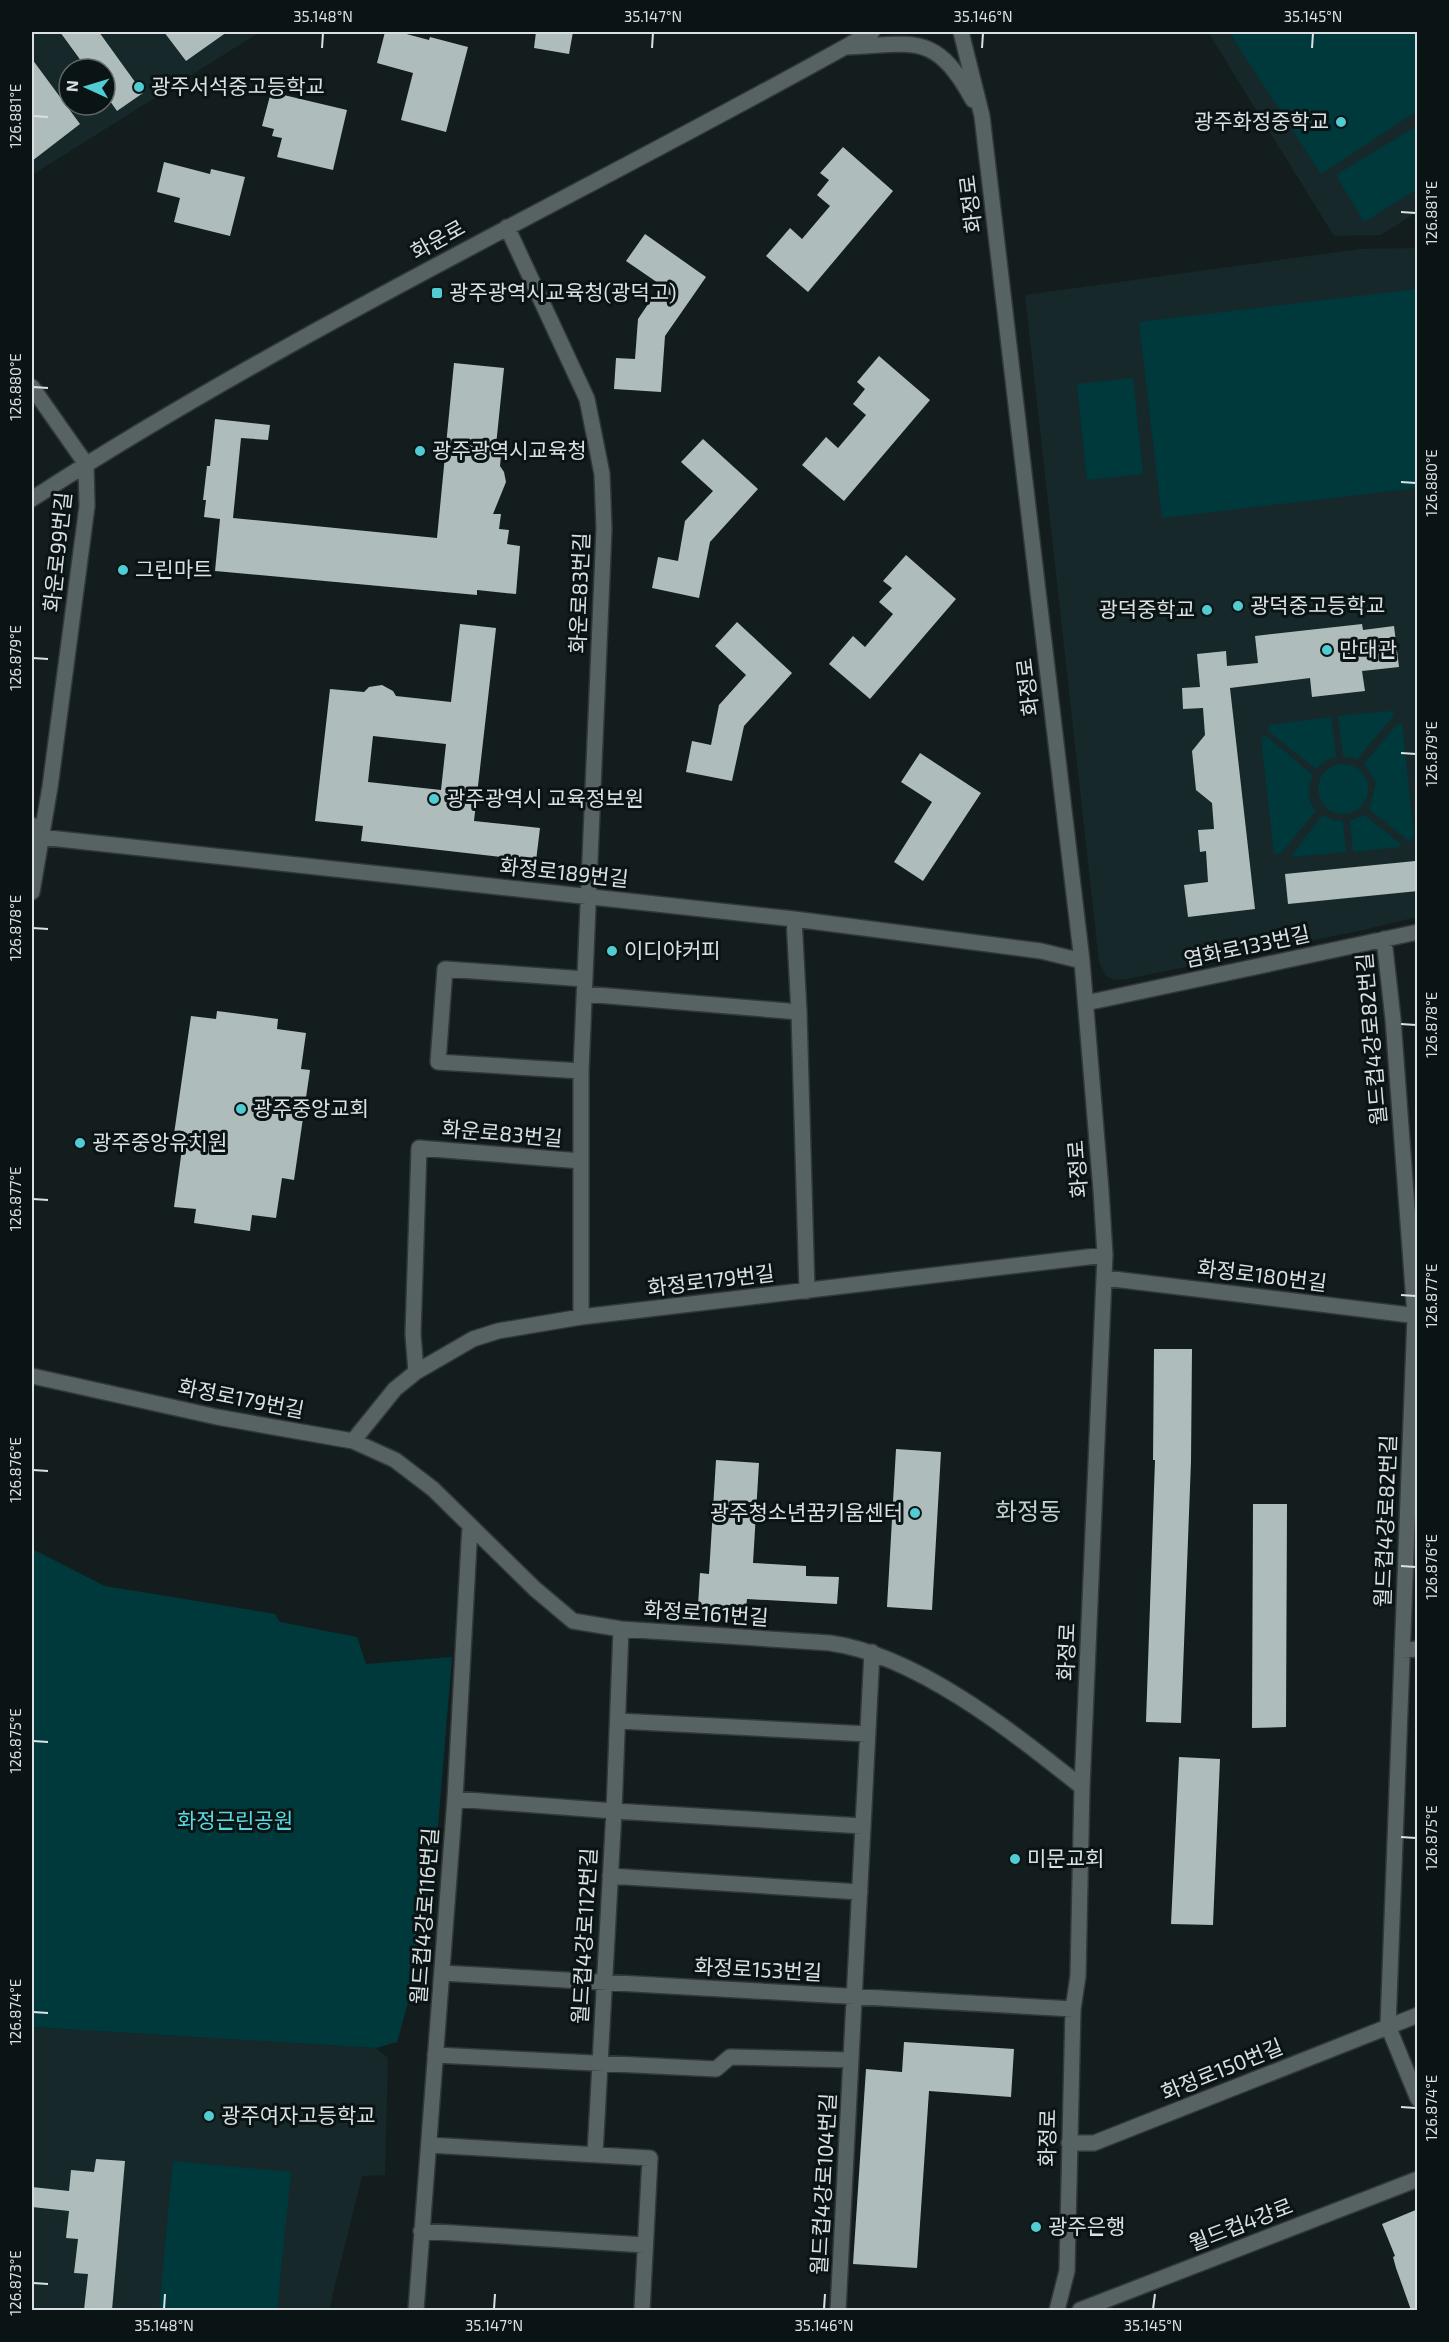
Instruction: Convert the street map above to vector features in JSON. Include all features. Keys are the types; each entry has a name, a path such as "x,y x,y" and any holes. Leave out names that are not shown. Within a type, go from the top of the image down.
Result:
{"street":[{"path":"843,47 857,32"},
{"name":"화운로","path":"32,499 86,464 250,367 507,226 872,32"},
{"name":"화정로","path":"961,32 982,116 1082,961 1105,1255 1083,1787 1078,1976 1073,2009 1067,2271 1057,2310"},
{"path":"843,47 923,45 938,53 953,69 982,116"},
{"name":"화운로83번길","path":"507,226 587,399 602,474 604,528 581,1071 580,1317"},
{"path":"32,387 86,464"},
{"name":"화운로99번길","path":"32,892 36,831 50,787 87,506 86,464"},
{"name":"화정로189번길","path":"36,831 794,919 1041,951 1082,961"},
{"name":"화정로179번길","path":"794,919 807,1291"},
{"name":"염화로133번길","path":"1086,1003 1418,932"},
{"name":"월드컵4강로82번길","path":"1384,939 1393,1019 1416,1316 1410,1649 1388,2026 1418,2099"},
{"path":"581,1071 438,1062 445,969 799,1012"},
{"name":"화운로83번길","path":"416,1372 412,1334 419,1148 580,1161"},
{"name":"화정로179번길","path":"32,1377 194,1412 353,1441 394,1389 416,1372 472,1339 498,1331 580,1317 1105,1255"},
{"name":"화정로180번길","path":"1105,1278 1416,1316"},
{"name":"화정로161번길","path":"353,1441 395,1460 433,1489 536,1589 573,1621 621,1629 830,1643 872,1652 911,1669 947,1690 995,1722 1083,1787"},
{"name":"월드컵4강로116번길","path":"416,2310 454,1799 470,1525"},
{"name":"월드컵4강로112번길","path":"595,2154 614,1811 621,1629"},
{"name":"월드컵4강로104번길","path":"838,2310 872,1652"},
{"path":"618,1721 868,1734"},
{"path":"454,1799 863,1826"},
{"path":"610,1876 860,1892"},
{"name":"화정로153번길","path":"442,1973 1073,2009"},
{"name":"화정로150번길","path":"1069,2143 1094,2143 1418,2015"},
{"path":"435,2055 716,2070 730,2057 851,2060"},
{"path":"429,2145 650,2158 642,2310"},
{"name":"월드컵4강로","path":"1080,2310 1418,2179"},
{"path":"421,2230 645,2245"}],"shaded area":[{"name":"광주서석중고등학교","path":"32,32 260,32 32,175"},
{"name":"광주화정중학교","path":"1208,32 1417,32 1417,212 1381,235 1334,236"},
{"name":"광덕중고등학교","path":"1417,248 1417,917 1115,980 1106,976 1099,962 1025,295 1360,249"},
{"name":"광주여자고등학교","path":"32,2027 376,2048 388,2058 385,2175 362,2176 329,2310 32,2310"}],"green space":[{"path":"1229,32 1417,32 1417,111 1321,174"},
{"path":"1417,126 1417,189 1364,222 1336,175"},
{"path":"1417,289 1417,488 1162,518 1139,322"},
{"path":"1133,378 1143,474 1087,480 1077,384"},
{"path":"1390,711 1395,714 1357,759 1343,756 1338,716"},
{"path":"1331,717 1336,757 1326,760 1316,769 1267,730 1270,725"},
{"path":"1397,724 1402,724 1414,836 1409,841 1369,809 1376,783 1365,763"},
{"path":"1265,735 1313,775 1309,794 1316,811 1281,853 1274,854 1261,739"},
{"path":"1338,764 1348,764 1361,771 1368,784 1368,794 1361,807 1348,814 1338,814 1329,810 1322,803 1318,794 1318,784 1322,775 1329,768"},
{"path":"1322,815 1343,821 1346,852 1291,857"},
{"path":"1364,815 1401,844 1398,847 1353,852 1350,821"},
{"name":"화정근린공원","path":"32,1549 105,1586 275,1614 280,1622 357,1637 366,1664 452,1657 430,1923 397,2042 376,2048 32,2027"},
{"path":"173,2161 291,2172 277,2310 159,2310"}],"building":[{"path":"60,32 99,32 143,93 117,111 117,57 78,57"},
{"path":"164,32 227,32 186,61"},
{"path":"385,32 399,32 429,40 430,37 468,47 446,132 401,120 413,73 377,63"},
{"path":"536,32 573,32 569,54 534,48"},
{"path":"32,59 57,93 57,117 75,117 80,124 32,161"},
{"path":"271,92 347,110 333,170 277,157 282,138 272,136 274,129 262,126"},
{"path":"843,147 893,191 808,292 766,256 790,228 802,239 830,206 817,195 829,180 820,173"},
{"path":"164,162 210,174 211,169 245,177 230,236 174,222 180,198 157,192"},
{"path":"645,234 706,277 665,336 661,392 614,389 616,358 635,359 638,319 661,285 626,261"},
{"path":"879,356 930,400 844,501 802,465 826,437 838,448 866,415 853,404 865,389 857,382"},
{"path":"454,363 504,368 495,455 501,455 500,466 506,482 493,514 501,514 499,529 509,530 507,544 520,546 516,594 477,590 477,595 215,571 220,519 204,517 206,500 203,500 207,466 210,466 215,419 270,425 268,440 241,438 233,518 437,538"},
{"path":"703,439 758,489 710,542 699,598 652,588 658,557 678,561 685,521 713,491 681,462"},
{"path":"906,555 956,599 870,699 829,664 853,636 865,647 893,614 879,602 892,588 883,581"},
{"path":"737,622 792,673 744,726 732,781 686,772 692,741 711,745 719,705 746,675 715,646"},
{"path":"460,624 496,628 474,821 540,828 536,861 361,841 363,826 315,821 330,689 364,692 369,687 382,685 393,691 396,696 451,702","holes":["373,736 446,744 441,790 368,782"]},
{"path":"1362,624 1363,630 1394,626 1399,667 1362,671 1365,691 1312,697 1310,678 1230,688 1255,909 1188,917 1184,885 1208,882 1206,851 1200,852 1198,830 1214,829 1212,803 1196,790 1192,751 1205,735 1203,708 1183,709 1182,688 1200,687 1197,654 1226,651 1227,666 1258,663 1255,636"},
{"path":"920,753 981,793 923,881 894,862 932,802 901,782"},
{"path":"1415,861 1418,891 1288,904 1285,874"},
{"name":"광주중앙교회","path":"217,1011 278,1019 277,1029 306,1033 301,1069 310,1070 294,1180 282,1178 276,1218 252,1215 250,1231 194,1223 196,1209 174,1207 182,1149 172,1148 191,1016 216,1019"},
{"path":"1154,1349 1192,1349 1191,1461 1181,1723 1146,1722 1155,1460 1153,1460"},
{"path":"896,1449 941,1452 932,1610 887,1607"},
{"path":"716,1460 759,1463 753,1563 806,1566 806,1576 839,1577 837,1604 747,1599 746,1609 698,1606 700,1573 709,1574"},
{"path":"1253,1504 1287,1504 1286,1727 1252,1728"},
{"path":"1179,1757 1220,1759 1213,1925 1171,1924"},
{"path":"904,2042 1014,2049 1011,2097 929,2091 917,2268 853,2264 866,2069 902,2072"},
{"path":"96,2159 125,2161 112,2310 84,2310 88,2274 74,2273 78,2239 66,2238 69,2211 32,2207 32,2187 69,2191 71,2170 94,2172"},
{"path":"1418,2209 1418,2310 1411,2310 1396,2268 1393,2257 1395,2256 1382,2224"}],"place":[{"name":"광주서석중고등학교","path":"139,87"},
{"name":"광주화정중학교","path":"1341,122"},
{"name":"광주광역시교육청(광덕고)","path":"437,293"},
{"name":"광주광역시교육청","path":"420,451"},
{"name":"그린마트","path":"123,570"},
{"name":"광덕중고등학교","path":"1238,606"},
{"name":"광덕중학교","path":"1207,610"},
{"name":"만대관","path":"1327,650"},
{"name":"광주광역시 교육정보원","path":"434,799"},
{"name":"이디야커피","path":"612,951"},
{"name":"광주중앙교회","path":"241,1109"},
{"name":"광주중앙유치원","path":"80,1143"},
{"name":"광주청소년꿈키움센터","path":"915,1513"},
{"name":"미문교회","path":"1015,1859"},
{"name":"광주여자고등학교","path":"209,2116"},
{"name":"광주은행","path":"1036,2227"}],"district":[{"name":"화정동","path":"1028,1512"}]}
